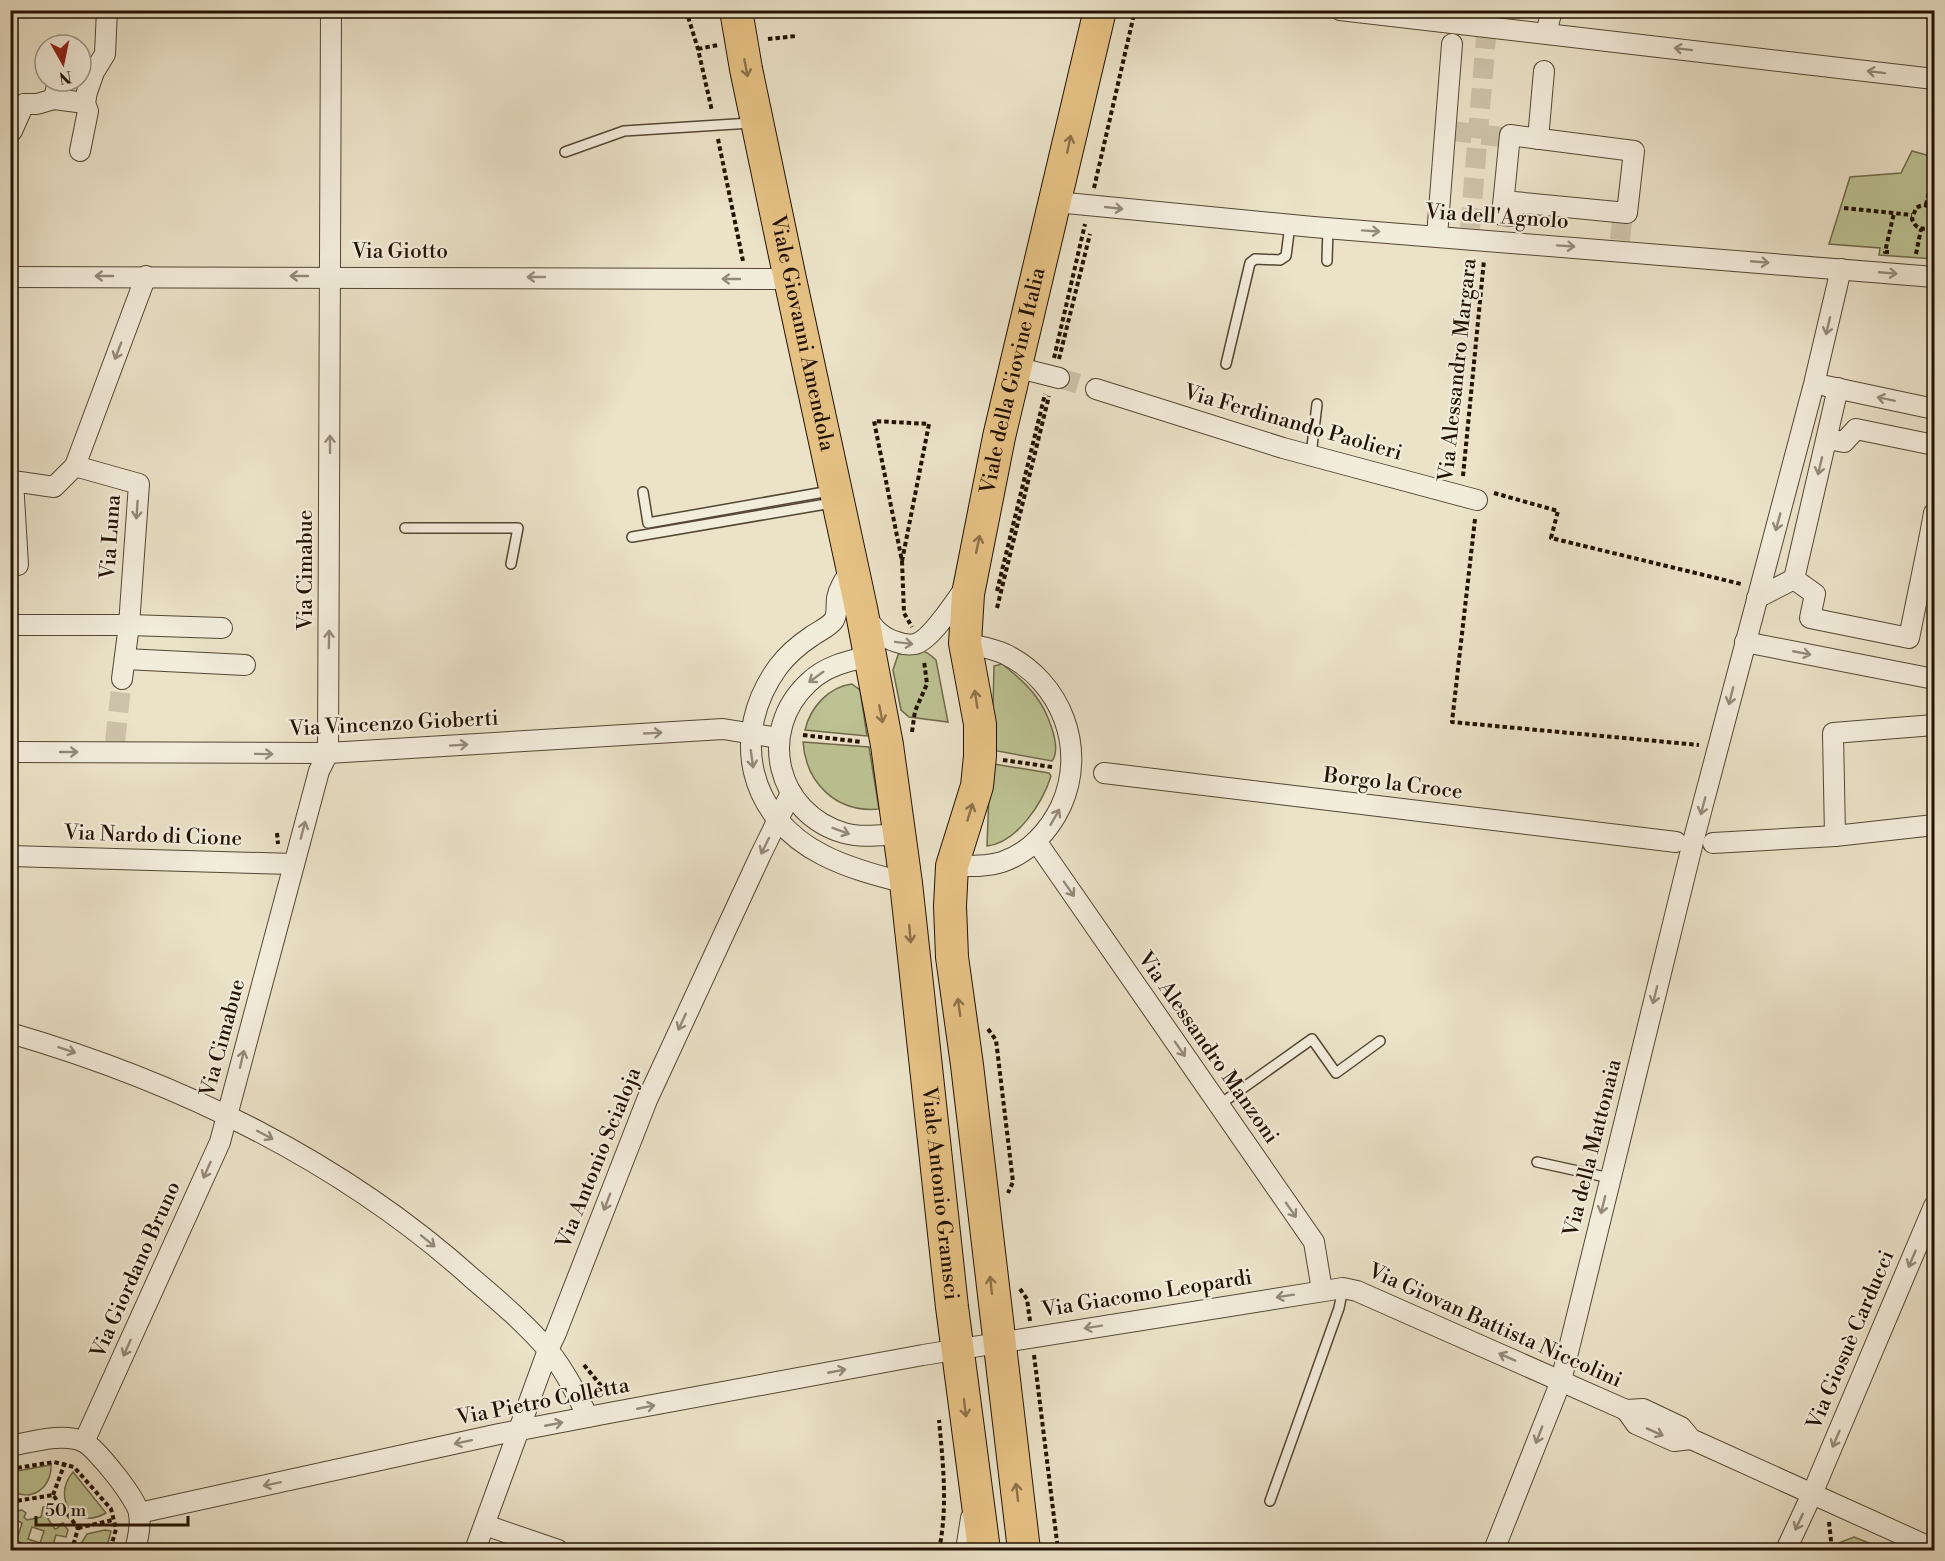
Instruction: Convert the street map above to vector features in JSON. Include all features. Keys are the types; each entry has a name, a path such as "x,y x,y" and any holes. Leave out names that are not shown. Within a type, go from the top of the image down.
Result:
{"main road":[{"name":"Viale Giovanni Amendola","path":"736,10 757,123 861,608 887,745 899,834"},
{"name":"Viale della Giovine Italia","path":"988,757 965,643 970,581 1015,367 1100,10"},
{"name":"Viale Antonio Gramsci","path":"988,757 952,866 950,906 952,957 967,1065 1024,1551"},
{"name":"Viale Antonio Gramsci","path":"899,834 958,1350 984,1551"}],"street":[{"path":"93,65 105,54 107,10"},
{"name":"Via Cimabue","path":"228,1116 319,771 328,753 334,527 331,10"},
{"path":"1340,10 1453,33 1546,33 1935,79"},
{"path":"1546,33 1552,10"},
{"path":"1437,236 1449,130 1453,33"},
{"path":"1538,138 1544,71"},
{"path":"12,131 24,104 37,104 52,93"},
{"path":"62,93 86,104"},
{"path":"80,151 88,111 87,93"},
{"path":"1510,135 1538,138 1634,151 1627,213 1514,202 1512,216 1502,215 1510,135"},
{"name":"Via dell'Agnolo","path":"1056,202 1328,228 1475,239 1505,236 1620,245 1935,277"},
{"name":"Via della Mattonaia","path":"1494,1551 1561,1381 1610,1178 1708,747 1745,642 1814,384 1841,269"},
{"path":"18,565 13,481 54,487 75,466 146,276"},
{"name":"Via Giotto","path":"10,277 331,276 790,279"},
{"path":"1015,367 1055,377"},
{"path":"1814,384 1935,409"},
{"path":"1757,598 1794,579 1838,388"},
{"name":"Via Ferdinando Paolieri","path":"1096,389 1311,455 1469,497"},
{"path":"1827,439 1844,442 1856,429 1935,445"},
{"name":"Via Luna","path":"75,466 139,484 129,625 122,679"},
{"path":"1794,579 1815,594 1805,616 1909,638 1932,541 1935,513"},
{"path":"852,569 840,589 834,620 789,654 778,667 755,709 751,733 752,759 758,787 765,804 792,835 822,855 906,883"},
{"path":"861,608 876,630 890,640 903,644 915,644 928,636 970,581"},
{"path":"10,625 222,628"},
{"path":"1745,642 1935,679"},
{"path":"952,866 975,867 1003,862 1026,850 1036,841 1054,820 1068,786 1072,758 1067,725 1055,699 1036,676 1005,654 990,648 965,643"},
{"path":"870,656 831,667 808,682 792,702 779,738 780,766 791,794 811,814 838,831 861,835 899,834"},
{"path":"125,659 245,665"},
{"path":"1835,836 1833,733 1935,725"},
{"name":"Via Vincenzo Gioberti","path":"10,752 115,747 328,753 723,729 779,738"},
{"name":"Borgo la Croce","path":"1104,773 1676,842"},
{"name":"Via Antonio Scialoja","path":"475,1551 548,1350 646,1100 791,794"},
{"path":"1713,843 1835,836 1935,825"},
{"name":"Via Alessandro Manzoni","path":"1036,841 1314,1242 1322,1290"},
{"name":"Via Nardo di Cione","path":"10,856 294,864"},
{"path":"10,1033 113,1065 192,1098 279,1142 409,1226 466,1272 548,1350 570,1382 588,1417"},
{"name":"Via Giordano Bruno","path":"84,1442 220,1142 228,1116"},
{"name":"Via Giosuè Carducci","path":"1786,1551 1935,1206"},
{"name":"Via Giacomo Leopardi","path":"958,1350 1343,1288"},
{"name":"Via Giovan Battista Niccolini","path":"1343,1288 1357,1291 1626,1410 1643,1409 1681,1427 1691,1439 1935,1549"},
{"name":"Via Pietro Colletta","path":"139,1513 520,1430 958,1350"},
{"path":"10,1446 56,1438 84,1442 97,1453 135,1499 139,1513 139,1533 135,1551"},
{"path":"966,1551 975,1489"},
{"path":"485,1526 558,1551"}],"lane":[{"path":"565,152 624,131 757,123"},
{"path":"1226,364 1250,263 1255,259 1280,260 1286,256 1290,225"},
{"path":"1327,261 1328,228"},
{"path":"1311,455 1317,404"},
{"path":"643,492 648,523 836,496"},
{"path":"632,537 836,496"},
{"path":"405,528 518,528 511,564"},
{"path":"1219,1106 1312,1039 1336,1072 1380,1041"},
{"path":"1537,1162 1610,1178"},
{"path":"1270,1501 1339,1308 1343,1288"}],"path":[{"path":"1093,190 1135,10"},
{"path":"768,39 796,36"},
{"path":"698,49 719,45"},
{"path":"1926,205 1935,169"},
{"path":"1926,205 1935,211"},
{"path":"1926,205 1916,208 1912,215 1915,225 1921,229 1931,227 1935,223"},
{"path":"1844,208 1912,215"},
{"path":"1894,213 1885,252 1895,252"},
{"path":"1055,377 1087,216"},
{"path":"1916,254 1921,229"},
{"path":"995,607 1090,234"},
{"name":"Via Alessandro Margara","path":"1475,239 1469,497 1452,722 1708,747"},
{"path":"1905,253 1925,255"},
{"path":"902,561 929,424 874,421 902,561 904,613 921,641 927,684 915,711 911,738"},
{"path":"804,735 868,743"},
{"path":"988,757 1054,767"},
{"path":"984,1023 996,1040 1014,1182 1006,1198"},
{"path":"1013,1280 1027,1299 1058,1551"},
{"path":"939,1418 944,1473 942,1537 939,1551"},
{"path":"10,1469 54,1462 66,1463 74,1467 114,1512 116,1529 110,1551"},
{"path":"53,1495 66,1463"},
{"path":"10,1502 53,1495"},
{"path":"53,1495 78,1528"},
{"path":"1829,1518 1832,1551"},
{"path":"78,1528 114,1520"},
{"path":"72,1551 78,1528"}],"green space":[{"path":"1912,151 1934,157 1934,259 1879,255 1880,248 1829,244 1850,177 1901,173"},
{"path":"905,649 922,651 936,660 948,722 909,717 901,710 893,670 898,655"},
{"path":"1002,664 1030,689 1045,711 1056,747 1052,761 992,750 994,666"},
{"path":"852,684 860,690 867,736 805,730 811,714 821,700 835,689"},
{"path":"803,742 869,747 879,809 849,806 826,792 810,770"},
{"path":"994,764 1049,773 1051,776 1042,797 1027,820 1009,837 987,846 990,766"},
{"path":"51,1465 48,1480 39,1491 26,1495 11,1490 11,1472"},
{"path":"73,1472 106,1513 85,1518 76,1515 70,1509 65,1492 67,1482"},
{"path":"50,1505 54,1511 48,1519 55,1529 63,1523 68,1530 66,1537 56,1535 52,1548 59,1550 27,1550 20,1542 12,1547 11,1535 18,1536 22,1523 14,1519 16,1511 22,1510 26,1513 24,1517 27,1520 41,1517 43,1507","holes":["32,1527 44,1531 40,1543 28,1539"]},
{"path":"111,1531 106,1550 77,1550 87,1534"},
{"path":"1854,1537 1886,1550 1821,1550"}],"tunnel":[{"path":"1470,228 1486,37"},
{"path":"1452,131 1510,138"},
{"path":"1620,240 1623,212"},
{"path":"1059,378 1096,389"},
{"path":"115,742 122,679"}]}
